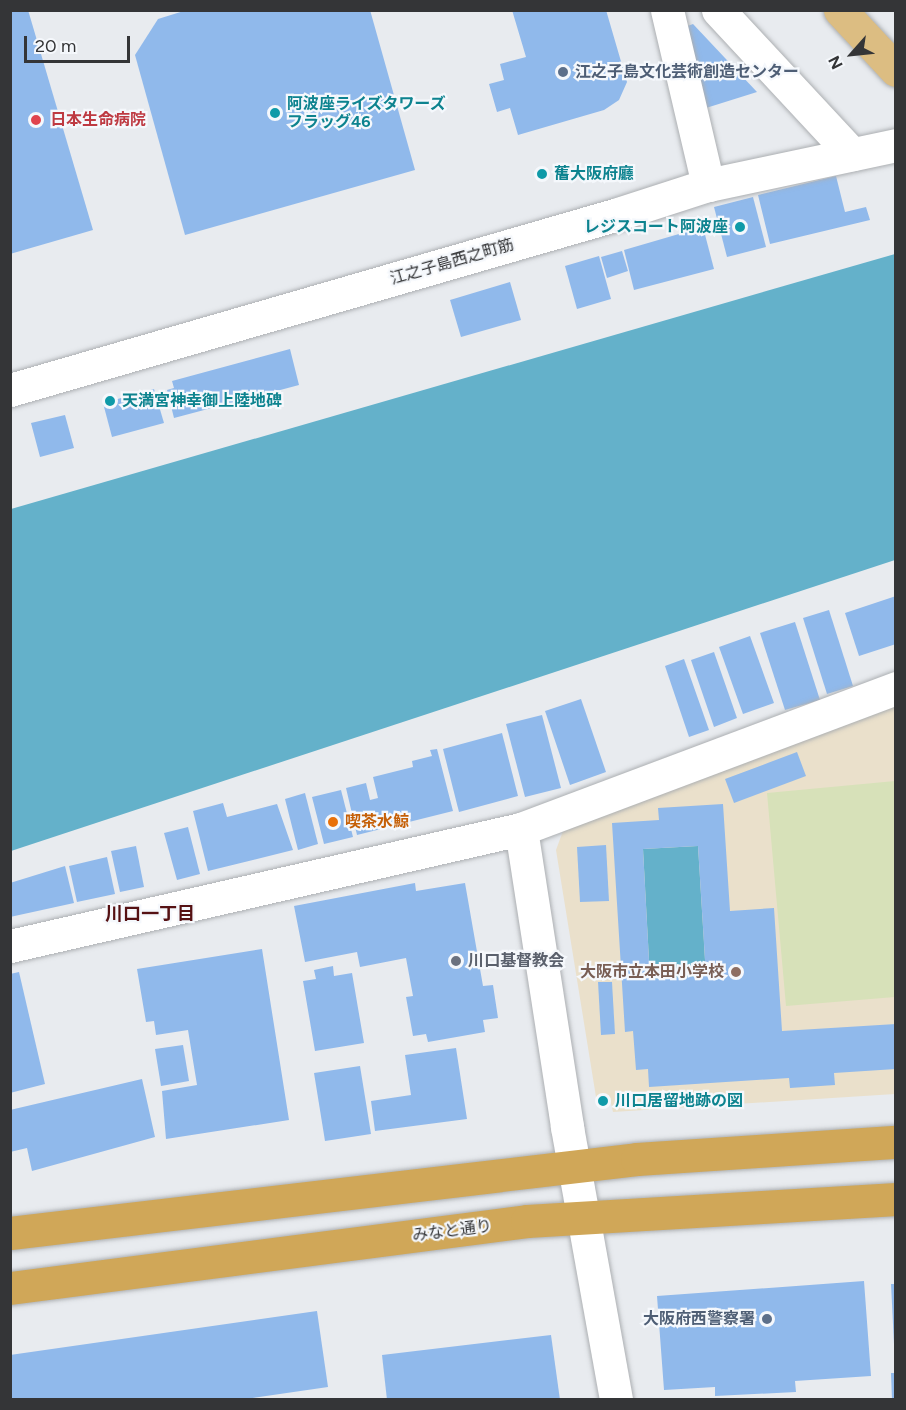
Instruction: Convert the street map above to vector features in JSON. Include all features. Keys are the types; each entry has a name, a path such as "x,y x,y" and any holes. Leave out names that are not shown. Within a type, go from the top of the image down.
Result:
{"highway":[{"path":"10,1233 637,1159 896,1142"},
{"name":"みなと通り","path":"10,1288 583,1217 896,1199"}],"main road":[{"path":"840,10 896,70"}],"street":[{"path":"667,10 708,185"},
{"path":"718,10 852,154"},
{"name":"江之子島西之町筋","path":"10,390 618,214 708,185 896,145"},
{"path":"10,946 521,830 896,688"},
{"path":"521,830 583,1217 616,1400"}],"shaded area":[{"name":"大阪市立本田小学校","path":"895,703 895,1094 613,1112 609,1095 596,1097 556,850 563,831"}],"green space":[{"path":"895,781 895,997 786,1006 767,793"}],"water":[{"path":"895,254 895,560 11,851 11,509"},
{"path":"698,846 706,976 650,979 643,849"}],"building":[{"name":"日本生命病院","path":"10,10 28,10 93,230 10,254"},
{"name":"阿波座ライズタワーズ フラッグ46","path":"187,10 370,10 415,170 185,235 135,55 158,19"},
{"name":"江之子島文化芸術創造センター","path":"512,10 606,10 627,82 619,100 604,110 518,135 510,108 497,112 489,84 504,80 500,64 526,57"},
{"path":"693,24 757,92 706,108 685,27"},
{"path":"836,176 845,212 866,207 870,220 770,244 758,195"},
{"name":"レジスコート阿波座","path":"753,197 766,247 727,257 714,207"},
{"path":"703,227 714,269 634,290 624,250"},
{"path":"622,251 628,271 607,278 601,257"},
{"path":"599,256 611,299 577,309 565,266"},
{"path":"510,282 521,320 461,337 450,300"},
{"path":"290,349 299,385 174,418 167,390 174,388 172,381"},
{"path":"154,389 164,423 112,437 103,403"},
{"path":"65,415 74,448 40,457 31,423"},
{"path":"896,596 896,644 859,656 845,613"},
{"path":"829,610 853,686 827,694 803,618"},
{"path":"795,622 820,700 785,710 760,633"},
{"path":"750,636 774,703 743,714 719,647"},
{"path":"714,652 737,718 714,727 691,660"},
{"path":"684,659 709,730 689,737 665,666"},
{"path":"581,699 606,772 570,785 545,711"},
{"path":"542,715 561,788 525,797 506,724"},
{"path":"502,733 518,796 459,812 443,749"},
{"path":"437,749 453,811 357,835 346,788 366,783 370,800 378,798 373,777 413,767 412,761 432,756 430,750"},
{"path":"797,752 806,776 734,803 725,779"},
{"path":"341,790 353,837 324,844 312,797"},
{"path":"305,793 318,844 298,850 285,799"},
{"path":"223,803 227,817 277,804 293,850 208,871 193,811"},
{"path":"723,804 730,911 774,908 782,1031 896,1024 896,1069 834,1073 835,1085 790,1088 789,1078 649,1087 648,1069 636,1070 633,1031 625,1032 612,823 659,820 658,808","holes":["698,846 706,976 650,979 643,849"]},
{"path":"188,827 200,874 177,880 164,833"},
{"path":"606,845 609,901 580,902 577,847"},
{"path":"136,846 144,887 120,892 111,851"},
{"path":"107,857 115,894 77,902 69,866"},
{"path":"65,866 74,903 10,917 10,883"},
{"path":"415,883 416,891 465,883 483,986 493,985 498,1018 483,1020 485,1032 428,1042 426,1034 413,1036 406,997 413,996 406,958 360,967 357,952 305,962 294,906"},
{"path":"262,949 289,1120 166,1139 162,1091 197,1085 188,1030 156,1035 154,1021 146,1022 137,969"},
{"path":"333,966 334,976 352,973 364,1043 315,1051 303,981 316,979 314,970"},
{"path":"19,972 45,1084 10,1093 10,974"},
{"path":"598,982 612,982 615,1034 601,1035"},
{"path":"183,1045 189,1081 161,1086 155,1049"},
{"path":"456,1048 467,1119 375,1131 371,1101 411,1095 405,1055"},
{"path":"360,1066 371,1134 325,1141 314,1073"},
{"path":"142,1079 155,1137 32,1171 27,1148 10,1152 10,1110"},
{"path":"864,1281 871,1376 795,1381 796,1392 715,1396 715,1387 664,1390 657,1296"},
{"path":"891,1284 896,1284 896,1344 894,1344"},
{"path":"317,1311 328,1387 238,1400 10,1400 10,1355"},
{"path":"551,1335 560,1400 387,1400 382,1355"},
{"path":"891,1373 896,1373 896,1400 892,1400"}],"place":[{"name":"江之子島文化芸術創造センター","path":"563,72"},
{"name":"阿波座ライズタワーズ フラッグ46","path":"275,113"},
{"name":"日本生命病院","path":"36,120"},
{"name":"𦾔大阪府廳","path":"542,174"},
{"name":"レジスコート阿波座","path":"740,227"},
{"name":"天満宮神幸御上陸地碑","path":"110,401"},
{"name":"喫茶水鯨","path":"333,822"},
{"name":"川口基督教会","path":"456,961"},
{"name":"大阪市立本田小学校","path":"736,972"},
{"name":"川口居留地跡の図","path":"603,1101"},
{"name":"大阪府西警察署","path":"767,1319"}],"district":[{"name":"川口一丁目","path":"150,914"}]}
